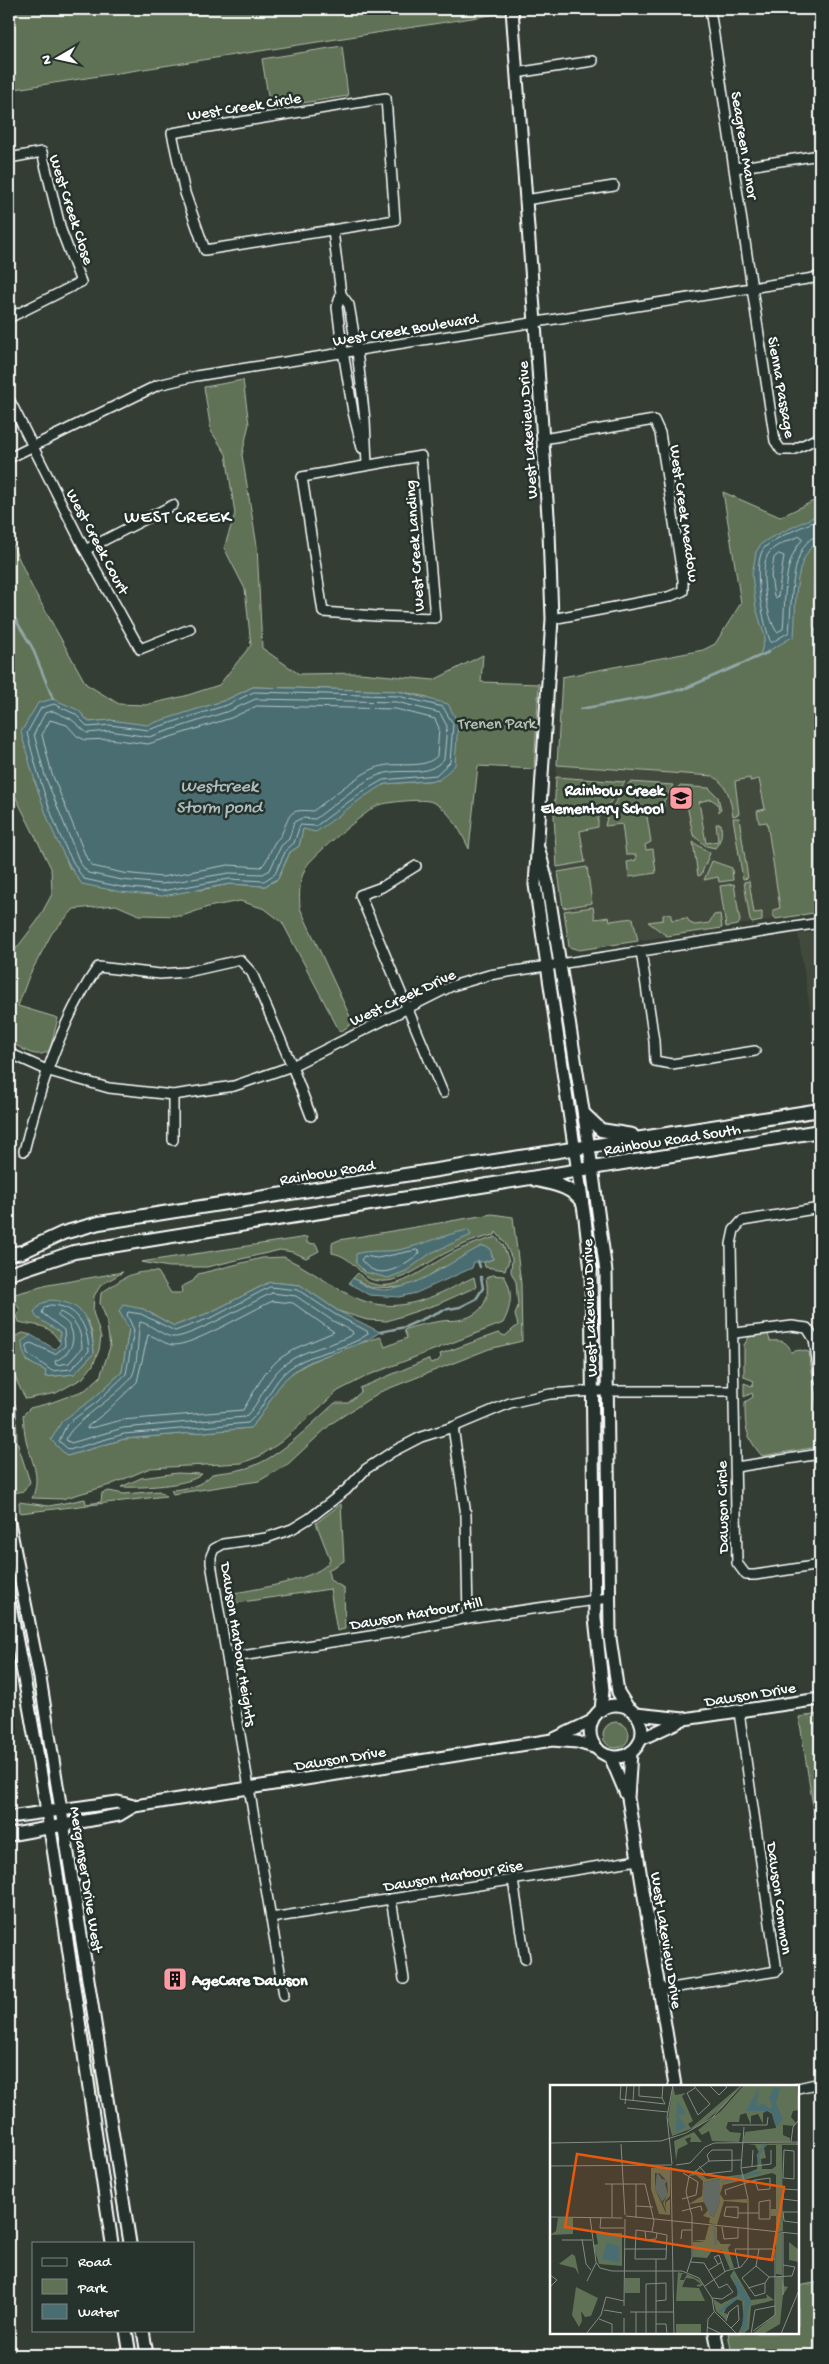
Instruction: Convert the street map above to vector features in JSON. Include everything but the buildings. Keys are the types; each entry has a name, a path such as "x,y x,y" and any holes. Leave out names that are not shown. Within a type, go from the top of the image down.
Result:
{"main road":[{"name":"Rainbow Road South","path":"655,1137 820,1110"},
{"path":"584,1114 601,1130 616,1134 655,1137"},
{"name":"Rainbow Road South","path":"529,1178 820,1131"},
{"name":"Rainbow Road","path":"9,1254 22,1252 63,1233 99,1223 655,1137"},
{"path":"9,1274 74,1252 529,1178 563,1187 575,1193 582,1202"}],"street":[{"name":"West Lakeview Drive","path":"512,9 543,438 552,619 535,884 591,1271 594,1391 595,1598 596,1638 603,1690 601,1710"},
{"name":"Seagreen Manor","path":"710,9 751,286"},
{"path":"516,72 593,61"},
{"name":"West Creek Circle","path":"386,98 396,220 333,231 205,250 185,193 172,133 386,98"},
{"name":"West Creek Close","path":"9,158 42,152 61,230 82,282 9,318"},
{"path":"735,168 820,155"},
{"path":"525,200 614,186"},
{"path":"333,231 341,294 337,307 343,354 353,412 367,465"},
{"name":"West Creek Boulevard","path":"9,458 158,385 196,376 535,323 751,286 820,277"},
{"name":"Sienna Passage","path":"751,286 775,441 781,450 793,450 820,436"},
{"path":"341,294 348,305 357,351 365,420 367,465"},
{"path":"9,399 33,446"},
{"name":"West Creek Meadow","path":"543,438 654,420 660,433 683,580 683,591 668,597 552,619"},
{"name":"West Creek Court","path":"33,446 85,550 140,649 190,629"},
{"name":"West Creek Landing","path":"421,456 435,618 323,612 302,477 367,465 421,456"},
{"path":"85,550 173,505"},
{"name":"West Lakeview Drive","path":"538,849 548,882 592,1167 606,1272 608,1598 616,1685 620,1698 632,1711"},
{"path":"416,866 382,886 360,896 443,1094"},
{"name":"West Creek Drive","path":"9,1053 49,1071 109,1088 173,1095 234,1086 292,1066 452,986 489,975 820,923"},
{"path":"641,951 654,1041 655,1061 672,1064 755,1051"},
{"path":"24,1150 32,1119 71,1015 85,986 98,967 160,974 187,972 240,960 252,973 292,1066 311,1116"},
{"path":"173,1095 173,1140"},
{"name":"Dawson Circle","path":"820,1208 752,1218 736,1226 732,1244 735,1334 733,1391 736,1467 735,1555 740,1570 746,1575 820,1565"},
{"path":"735,1334 792,1326 807,1328 814,1338 820,1381"},
{"path":"607,1391 733,1391"},
{"name":"Dawson Harbour Heights","path":"284,1995 210,1556 214,1549 223,1544 266,1538 292,1528 327,1507 366,1469 392,1452 421,1437 453,1427 492,1410 527,1398 550,1394 607,1391"},
{"path":"453,1427 466,1515 468,1618"},
{"path":"736,1467 820,1454"},
{"name":"Merganser Drive West","path":"9,1522 40,1678 130,2242"},
{"name":"Dawson Harbour Hill","path":"228,1658 403,1631 468,1618 595,1598 608,1598"},
{"name":"Merganser Drive West","path":"9,1601 25,1683 49,1828 112,2242"},
{"name":"Dawson Drive","path":"632,1711 684,1719 820,1699"},
{"path":"614,1705 632,1711 642,1725 641,1739 631,1752 617,1757 610,1756 597,1748 591,1735 592,1721 601,1710 614,1705"},
{"name":"Dawson Common","path":"659,1990 777,1971 739,1712"},
{"name":"Dawson Drive","path":"641,1739 684,1719"},
{"name":"Dawson Drive","path":"552,1740 592,1721"},
{"name":"Dawson Drive","path":"9,1835 119,1815 134,1806 552,1740 577,1742 597,1748"},
{"name":"West Lakeview Drive","path":"631,1752 628,1798 675,2085"},
{"name":"West Lakeview Drive","path":"610,1756 628,1798"},
{"name":"Dawson Drive","path":"9,1817 118,1802 134,1806"},
{"name":"Dawson Harbour Rise","path":"272,1918 638,1860"},
{"path":"513,1880 525,1959"},
{"path":"391,1899 404,1979"},
{"path":"799,2088 820,2082"},
{"path":"126,2332 130,2355"},
{"path":"143,2332 147,2355"},
{"path":"715,2334 719,2355"}],"shaded area":[{"name":"Rainbow Creek Elementary School","path":"740,691 795,916 579,950 569,947 556,857 554,816 557,760 586,759"},
{"path":"820,931 820,1071 798,934"}],"green space":[{"path":"9,9 504,9 504,13 9,90"},
{"path":"342,46 348,96 270,108 262,59"},
{"name":"Trenen Park","path":"243,380 249,424 242,455 257,546 262,648 299,674 360,673 434,680 483,655 481,682 539,684 534,769 478,766 469,849 455,823 444,810 432,802 414,800 379,805 373,808 328,844 306,867 300,887 300,908 353,1023 340,1032 282,922 265,909 240,901 208,907 182,916 139,915 116,905 74,909 52,933 29,976 18,1006 58,1018 50,1050 45,1053 34,1054 9,1041 9,958 38,920 52,894 51,868 9,784 9,537 31,585 86,684 119,704 145,705 185,696 219,685 251,645 245,589 224,548 235,514 226,454 211,431 204,387","holes":["253,687 398,691 427,697 439,780 385,784 303,828 299,846 290,852 278,879 265,886 230,884 200,890 70,869 34,780 78,710 89,722 110,720 147,726 226,700"]},
{"path":"723,492 780,517 820,498 820,570 814,577 813,626 820,639 820,912 776,919 773,915 773,910 780,908 767,822 759,823 757,811 765,809 759,779 750,781 750,778 735,781 739,814 733,816 730,798 726,789 713,776 557,765 562,677 703,650 715,644 741,603"},
{"path":"556,777 625,782 598,819 598,827 580,831 585,862 557,867 554,816"},
{"path":"630,782 673,785 664,801 664,807 646,810 651,842 645,845 646,850 653,849 656,873 629,877 627,862 636,860 636,855 626,855 622,824 605,826 608,813"},
{"path":"679,786 709,788 718,797 721,810 719,812 718,804 711,799 699,802 706,843 718,841 716,824 721,824 721,836 715,848 706,846 693,835 686,800 677,801 673,799"},
{"path":"733,818 739,818 748,878 743,879"},
{"path":"693,842 710,853 701,875 698,876"},
{"path":"712,861 732,868 733,880 719,882 718,877 704,880"},
{"path":"587,867 592,903 563,908 558,872"},
{"path":"749,881 754,913 762,912 762,921 752,923 744,882"},
{"path":"734,884 740,921 738,925 726,927 720,886"},
{"path":"593,907 595,919 609,917 610,921 633,918 638,941 579,950 569,947 564,911"},
{"path":"670,913 672,920 687,918 690,923 695,925 709,923 714,915 720,914 722,928 667,936 648,922 663,920 663,915"},
{"path":"492,1214 513,1217 521,1284 522,1341 489,1349 380,1392 332,1423 288,1464 259,1481 173,1494 171,1490 193,1486 212,1474 243,1469 268,1459 304,1432 335,1403 348,1403 361,1392 360,1388 428,1359 431,1363 438,1361 441,1357 440,1354 498,1333 505,1336 518,1325 515,1315 518,1306 516,1282 511,1272 512,1259 505,1243 496,1232 495,1235 459,1246 403,1277 393,1280 383,1281 368,1278 346,1258 332,1253 332,1243 339,1240"},
{"path":"307,1237 307,1243 316,1244 319,1251 306,1258 293,1252 280,1250 207,1267 169,1267 141,1262"},
{"path":"496,1237 503,1245 509,1261 505,1270 485,1267 484,1262 493,1259 492,1254 440,1268 423,1280 403,1287 371,1288 353,1278 358,1273 370,1283 390,1285 419,1273 457,1251"},
{"path":"284,1257 344,1292 379,1305 395,1305 426,1299 474,1277 476,1287 438,1304 387,1321 367,1320 338,1311 300,1285 270,1282 211,1312 174,1326 143,1309 119,1311 129,1329 122,1372 94,1398 67,1456 124,1439 250,1428 280,1384 300,1368 327,1355 381,1337 385,1347 407,1338 404,1330 413,1327 427,1323 458,1320 473,1315 483,1306 487,1294 486,1278 492,1275 504,1276 507,1282 510,1294 508,1311 503,1323 369,1375 338,1391 281,1442 260,1456 242,1463 150,1468 110,1485 62,1499 32,1498 35,1490 36,1476 25,1437 23,1415 30,1408 85,1390 100,1377 110,1347 106,1318 100,1303 101,1293 127,1276 140,1272 158,1272 171,1293 182,1293 181,1287 193,1281 198,1274 262,1258"},
{"path":"123,1272 101,1285 94,1296 93,1312 101,1337 99,1350 93,1365 83,1378 56,1393 26,1399 18,1385 11,1361 13,1337 23,1333 31,1335 29,1338 27,1361 46,1371 46,1377 74,1374 94,1353 92,1333 88,1321 50,1325 60,1332 61,1338 59,1341 46,1328 19,1322 17,1316 20,1310 11,1295 48,1285"},
{"path":"768,1334 770,1341 784,1342 788,1345 791,1352 800,1350 809,1352 820,1424 820,1446 818,1447 762,1456 749,1437 746,1425 745,1402 753,1397 752,1393 744,1397 744,1383 752,1386 754,1381 744,1377 744,1345 749,1337"},
{"path":"9,1383 16,1408 17,1442 30,1482 24,1491 14,1493 9,1462"},
{"path":"177,1473 202,1474 196,1478 176,1484 121,1487 141,1478"},
{"path":"109,1491 124,1494 159,1491 166,1496 20,1513 19,1502 49,1506 85,1499 86,1504 101,1502 102,1493"},
{"path":"341,1504 344,1561 328,1570 330,1580 344,1588 345,1629 337,1631 330,1589 229,1604 227,1594 284,1583 315,1572 325,1566 330,1559 316,1523"},
{"path":"9,1554 34,1681 52,1790 47,1790 29,1675 9,1573"},
{"path":"820,1714 820,1851 799,1717"},
{"path":"616,1722 625,1726 629,1735 625,1744 616,1748 607,1744 603,1735 607,1726"},
{"path":"60,1842 100,2097 97,2097 56,1843"},
{"path":"820,2282 820,2355 732,2355 728,2334 799,2334 799,2286"}],"water":[{"path":"820,514 820,539 804,558 797,583 794,636 760,656 765,637 756,608 752,575 756,552 761,544 770,538"},
{"name":"Westcreek Storm pond","path":"253,687 398,691 448,704 458,723 455,765 439,780 385,784 365,796 316,832 303,829 299,846 290,852 278,878 265,886 230,884 162,896 121,892 82,884 71,868 53,831 38,790 21,732 38,703 53,699 78,710 89,722 110,720 147,725 226,700"},
{"path":"468,1230 471,1235 431,1253 406,1271 388,1278 365,1272 356,1263 356,1254 403,1249"},
{"path":"482,1246 490,1248 493,1259 484,1262 474,1262 472,1268 416,1293 399,1297 369,1295 349,1283 353,1278 370,1288 383,1290 398,1288 428,1276"},
{"path":"270,1282 300,1285 338,1311 380,1332 359,1344 302,1366 292,1373 285,1379 250,1428 124,1439 67,1456 51,1440 62,1421 94,1398 122,1372 129,1329 119,1311 123,1305 143,1309 174,1326 211,1312"},
{"path":"50,1300 62,1302 79,1309 88,1323 91,1332 94,1353 74,1374 45,1377 46,1371 31,1363 24,1353 22,1341 31,1335 55,1349 60,1344 60,1332 36,1317 34,1312 41,1304"}],"waterway":[{"path":"9,609 32,647 53,699"},
{"path":"580,709 654,696 686,688 769,652"},
{"path":"458,723 514,718"},
{"path":"478,1261 480,1267"},
{"path":"380,1332 405,1327 443,1310 460,1307 476,1299 483,1288 481,1277"}],"place":[{"name":"Rainbow Creek Elementary School","path":"681,798"},
{"name":"AgeCare Dawson","path":"175,1979"}],"district":[{"name":"WEST CREEK","path":"178,516"}]}
